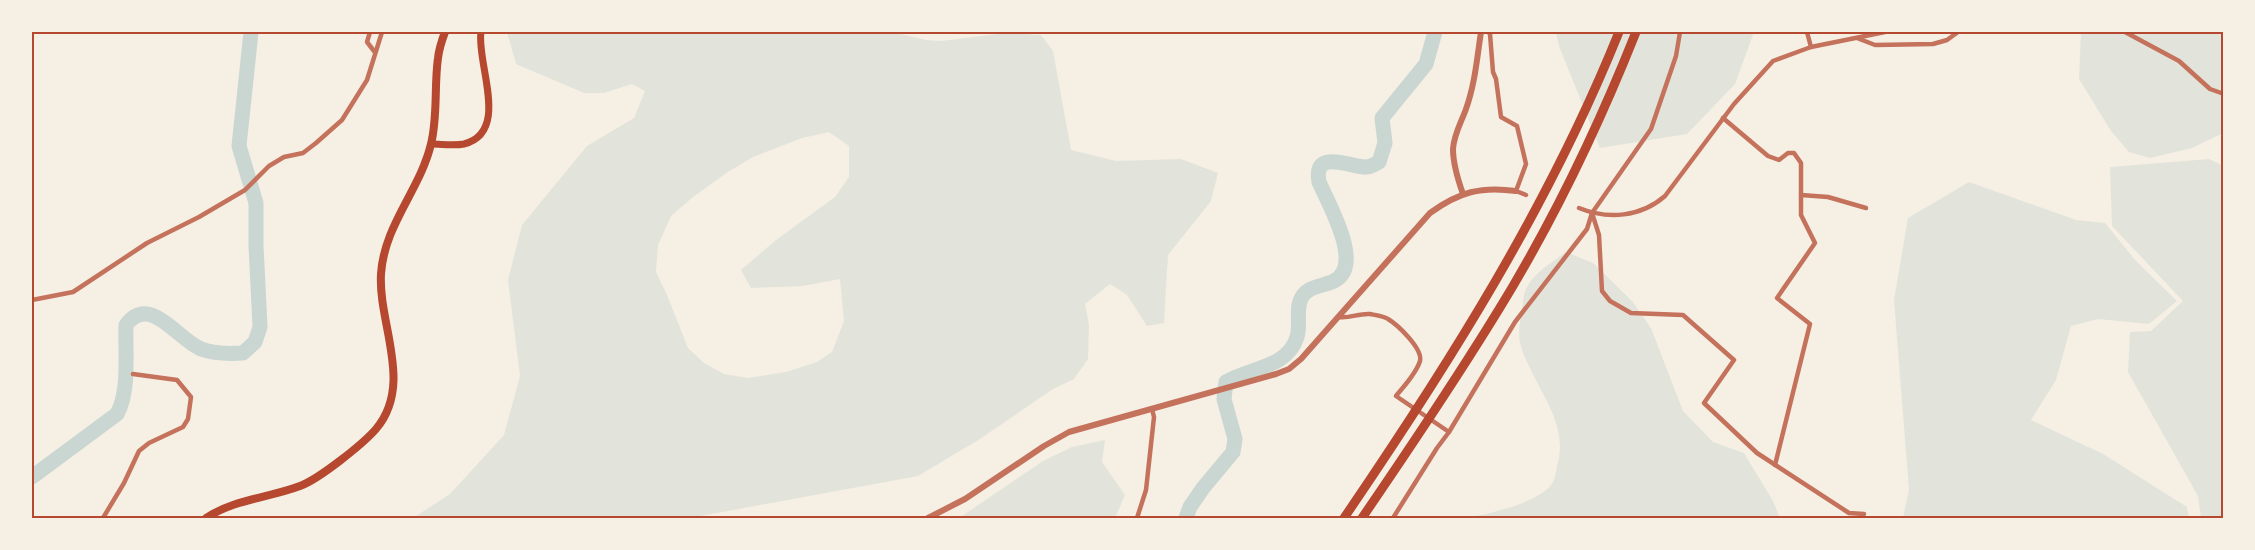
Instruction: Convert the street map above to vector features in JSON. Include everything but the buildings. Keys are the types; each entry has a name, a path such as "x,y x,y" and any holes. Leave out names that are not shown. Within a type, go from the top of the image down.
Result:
{"highway":[{"path":"1362,519 1514,284 1551,216 1636,32"},
{"path":"1344,519 1408,424 1501,275 1570,141 1617,36"}],"main road":[{"path":"206,519 219,510 238,503 302,485 328,468 377,428 388,407 394,383 393,357 381,276 384,252 392,228 432,144 438,57 445,32"},
{"path":"432,144 463,144 473,140 488,123 490,100 481,57 481,32"}],"street":[{"path":"370,32 367,42 374,51"},
{"path":"32,300 73,292 147,243 200,217 245,190 269,166 284,157 303,153 342,120 367,80 374,51 382,32"},
{"path":"1463,195 1454,163 1455,135 1466,109 1476,71 1481,32"},
{"path":"1488,32 1501,117 1517,126 1526,164 1516,191"},
{"path":"1393,519 1515,322 1587,229 1592,213 1651,129 1676,56 1680,32"},
{"path":"1807,32 1810,47"},
{"path":"1579,208 1592,213 1630,214 1656,204 1665,196 1723,118 1773,61 1810,47 1885,32"},
{"path":"1855,37 1875,45 1933,44 1947,40 1958,32"},
{"path":"2125,32 2179,61 2210,89 2223,94"},
{"path":"1723,118 1768,156 1779,160 1788,153 1794,153 1798,157 1801,163 1801,215 1815,243 1777,298 1810,324 1775,465"},
{"path":"928,519 965,499 1069,432 1230,388 1289,369 1430,213 1446,202 1480,189 1516,191 1526,195"},
{"path":"1801,195 1828,197 1866,208"},
{"path":"1592,213 1599,235 1602,291 1610,301 1631,313 1683,315 1734,360 1704,403 1757,453 1849,513 1864,514"},
{"path":"1337,317 1369,314 1387,318 1417,346 1420,360 1416,370 1396,396 1447,431"},
{"path":"103,519 139,451 149,443 183,427 188,419 191,397 177,380 133,374"},
{"path":"1137,519 1146,490 1154,417 1152,409"}],"shaded area":[{"path":"507,32 892,32 941,41 1006,33 1041,35 1053,51 1071,150 1116,161 1181,159 1218,173 1211,201 1168,255 1164,323 1147,326 1127,295 1110,284 1085,304 1089,325 1088,359 1074,379 1053,389 980,439 918,476 690,518 413,518 450,494 504,435 520,376 508,280 522,225 587,146 634,118 645,91 632,84 604,93 584,93 516,64","holes":["829,132 849,146 849,177 835,197 776,240 741,270 751,288 803,286 840,279 844,321 832,352 817,362 786,372 748,378 724,374 704,363 688,348 656,272 658,245 671,216 693,197 753,157 802,138"]},
{"path":"1556,32 1754,32 1735,84 1687,134 1600,148 1559,46"},
{"path":"2081,32 2223,32 2223,133 2192,148 2150,158 2129,152 2111,131 2079,79"},
{"path":"2209,159 2224,166 2223,518 2201,518 2198,496 2128,372 2130,332 2151,331 2183,301 2112,226 2110,167"},
{"path":"1969,182 2076,220 2105,223 2136,261 2177,301 2149,324 2098,319 2071,326 2056,380 2031,420 2103,454 2187,507 2189,518 1903,518 1909,490 1894,300 1908,218"},
{"path":"1566,252 1593,263 1632,301 1651,328 1683,411 1713,442 1744,453 1773,501 1780,518 1464,518 1498,511 1524,502 1545,491 1554,480 1560,449 1559,434 1548,403 1525,358 1519,331 1524,294 1529,283 1544,268"},
{"path":"1105,440 1102,462 1125,495 1115,518 959,518 1043,461 1072,447"}],"waterway":[{"path":"32,477 117,414 124,394 126,325 135,316 144,314 154,316 164,321 192,344 211,352 243,353 255,342 260,327 256,203 239,146 251,32"},
{"path":"1186,518 1190,507 1203,488 1233,452 1235,439 1224,399 1226,382 1267,366 1285,355 1297,337 1299,306 1302,297 1308,291 1334,281 1343,273 1346,262 1345,249 1342,234 1319,182 1322,165 1334,162 1366,167 1379,162 1385,143 1382,118 1426,64 1435,32"}]}
